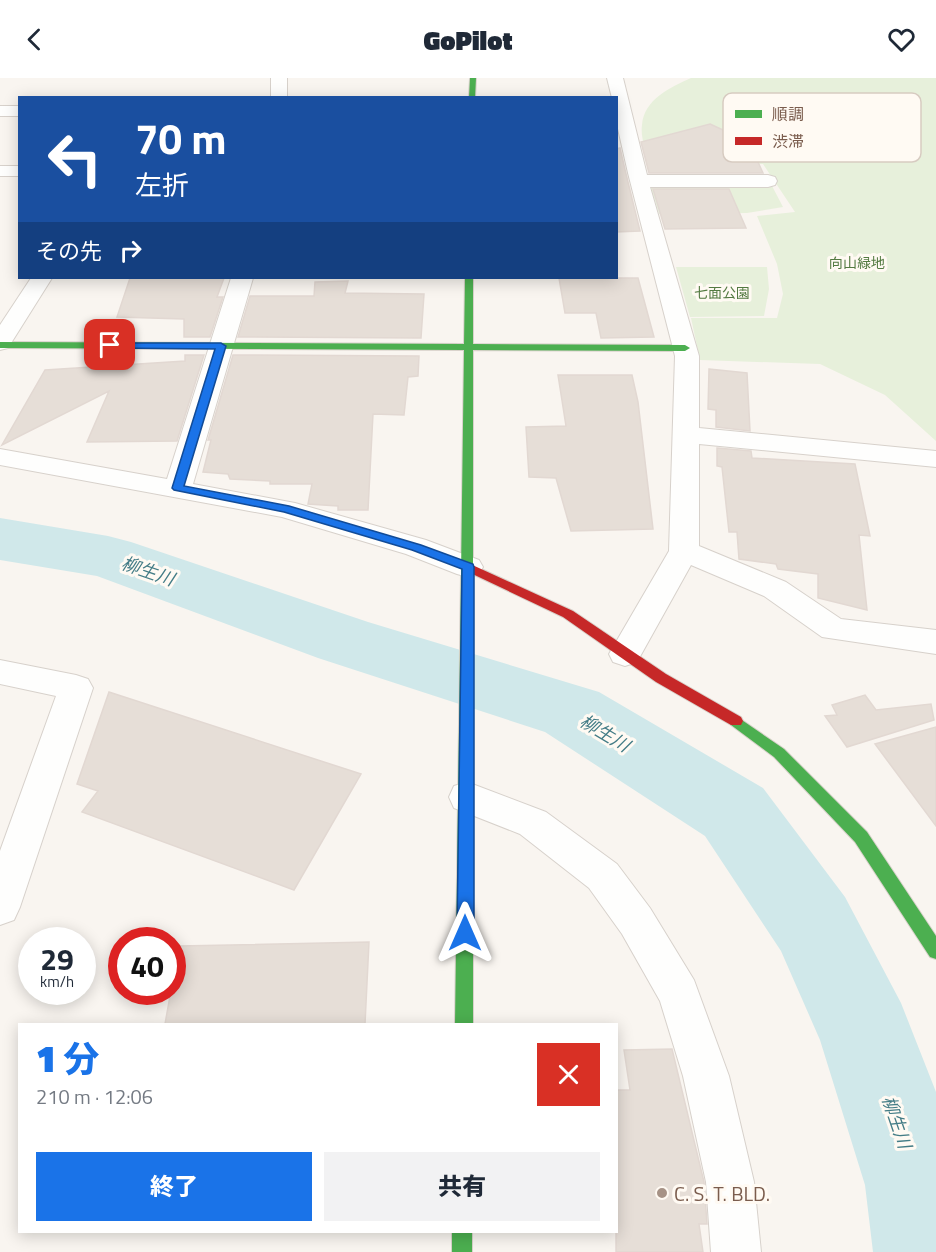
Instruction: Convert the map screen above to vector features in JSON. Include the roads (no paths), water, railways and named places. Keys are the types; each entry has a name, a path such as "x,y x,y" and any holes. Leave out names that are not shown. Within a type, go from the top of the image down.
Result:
{"street":[{"path":"279,78 279,96"},
{"path":"472,96 473,78"},
{"path":"615,78 618,96"},
{"path":"618,96 631,175 686,348 684,551 625,654"},
{"path":"0,111 18,111"},
{"path":"0,171 18,171"},
{"path":"631,175 768,181"},
{"path":"0,344 40,279"},
{"path":"178,488 242,279"},
{"path":"464,1023 469,279"},
{"path":"0,344 686,348"},
{"path":"686,435 936,459"},
{"path":"0,457 285,509 416,547 468,567 568,614 661,678 742,724 787,761 861,837 936,951"},
{"path":"684,551 775,589 833,629 936,642"},
{"path":"0,672 76,688 0,907"},
{"path":"467,792 533,823 603,876 636,921 674,985 706,1076 730,1182 736,1252"},
{"path":"462,1233 462,1252"}],"waterway":[{"name":"柳生川","path":"0,539 108,557 343,640 572,712 734,812 814,925 867,1036 918,1185 928,1252"}],"place":[{"name":"C. S. T. BLD.","path":"662,1193"}],"park label":[{"name":"向山緑地","path":"857,262"},
{"name":"七面公園","path":"722,292"}]}
